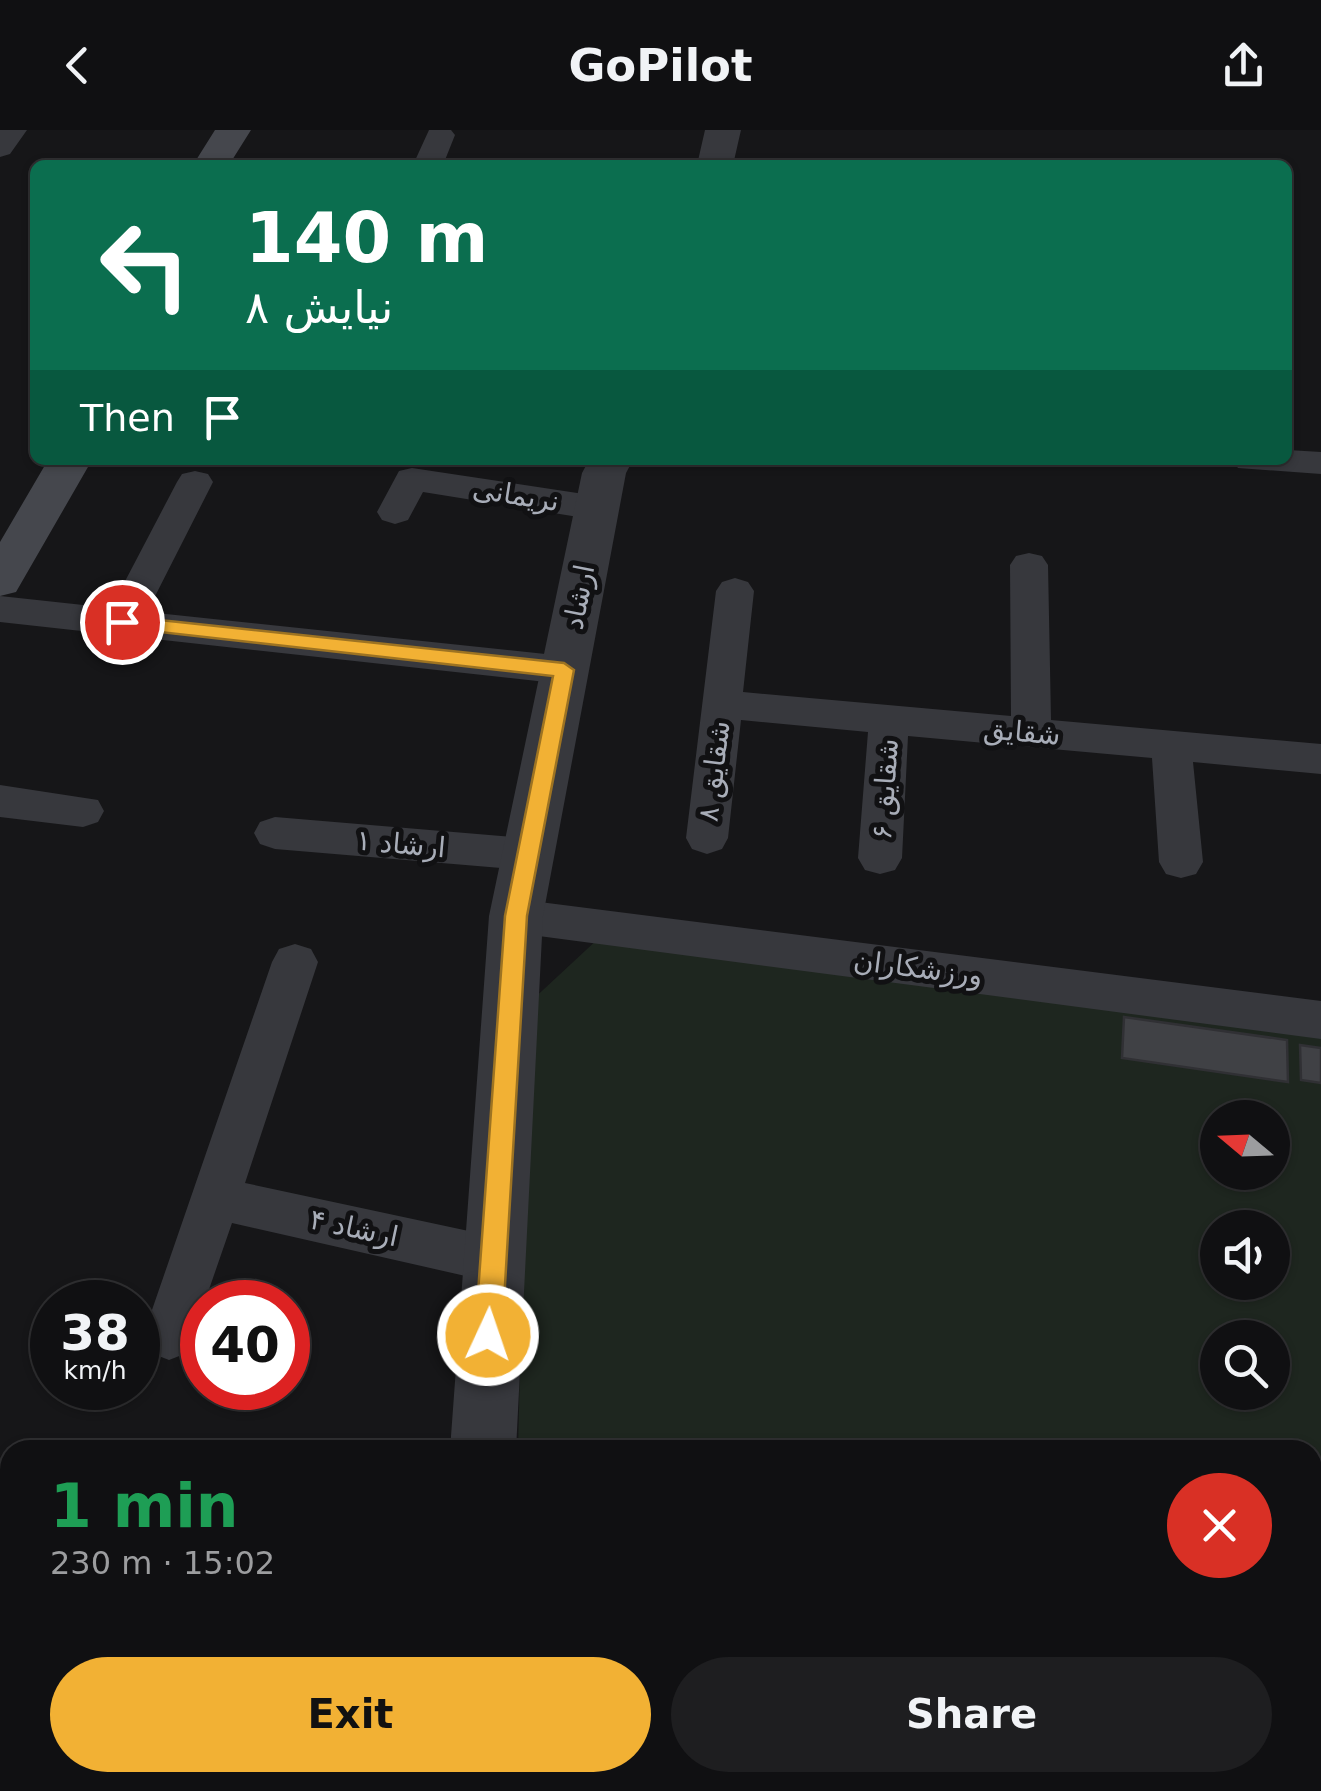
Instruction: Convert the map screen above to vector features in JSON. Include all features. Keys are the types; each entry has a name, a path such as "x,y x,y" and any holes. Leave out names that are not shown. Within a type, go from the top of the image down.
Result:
{"main road":[{"path":"214,160 232,130"},
{"path":"246,160 264,130"},
{"path":"0,511 30,462"},
{"path":"0,581 67,465"}],"street":[{"path":"0,148 14,130"},
{"path":"716,160 723,130"},
{"path":"430,160 440,135"},
{"path":"1292,462 1321,464"},
{"name":"نریمانی","path":"395,512 412,479 604,484"},
{"path":"122,622 195,482"},
{"name":"ارشاد","path":"483,1440 516,916 604,484"},
{"path":"1030,566 1031,733"},
{"name":"شقایق ۸","path":"706,838 735,591"},
{"path":"0,610 564,670"},
{"name":"شقایق","path":"722,704 1321,759"},
{"name":"شقایق ۶","path":"880,858 889,720"},
{"path":"1171,746 1181,862"},
{"path":"0,801 83,811"},
{"name":"ارشاد ۱","path":"276,833 526,854"},
{"name":"ورزشکاران","path":"516,916 1321,1020"},
{"path":"169,1336 295,962"},
{"name":"ارشاد ۴","path":"216,1198 492,1259"}],"shaded area":[{"path":"600,937 1321,1037 1321,1440 518,1440 529,1003"}],"building":[{"path":"1124,1017 1287,1040 1288,1082 1122,1058"},
{"path":"1300,1045 1321,1048 1321,1083 1301,1080"}],"route":[{"path":"122,622 564,670 516,916 488,1335"}]}
